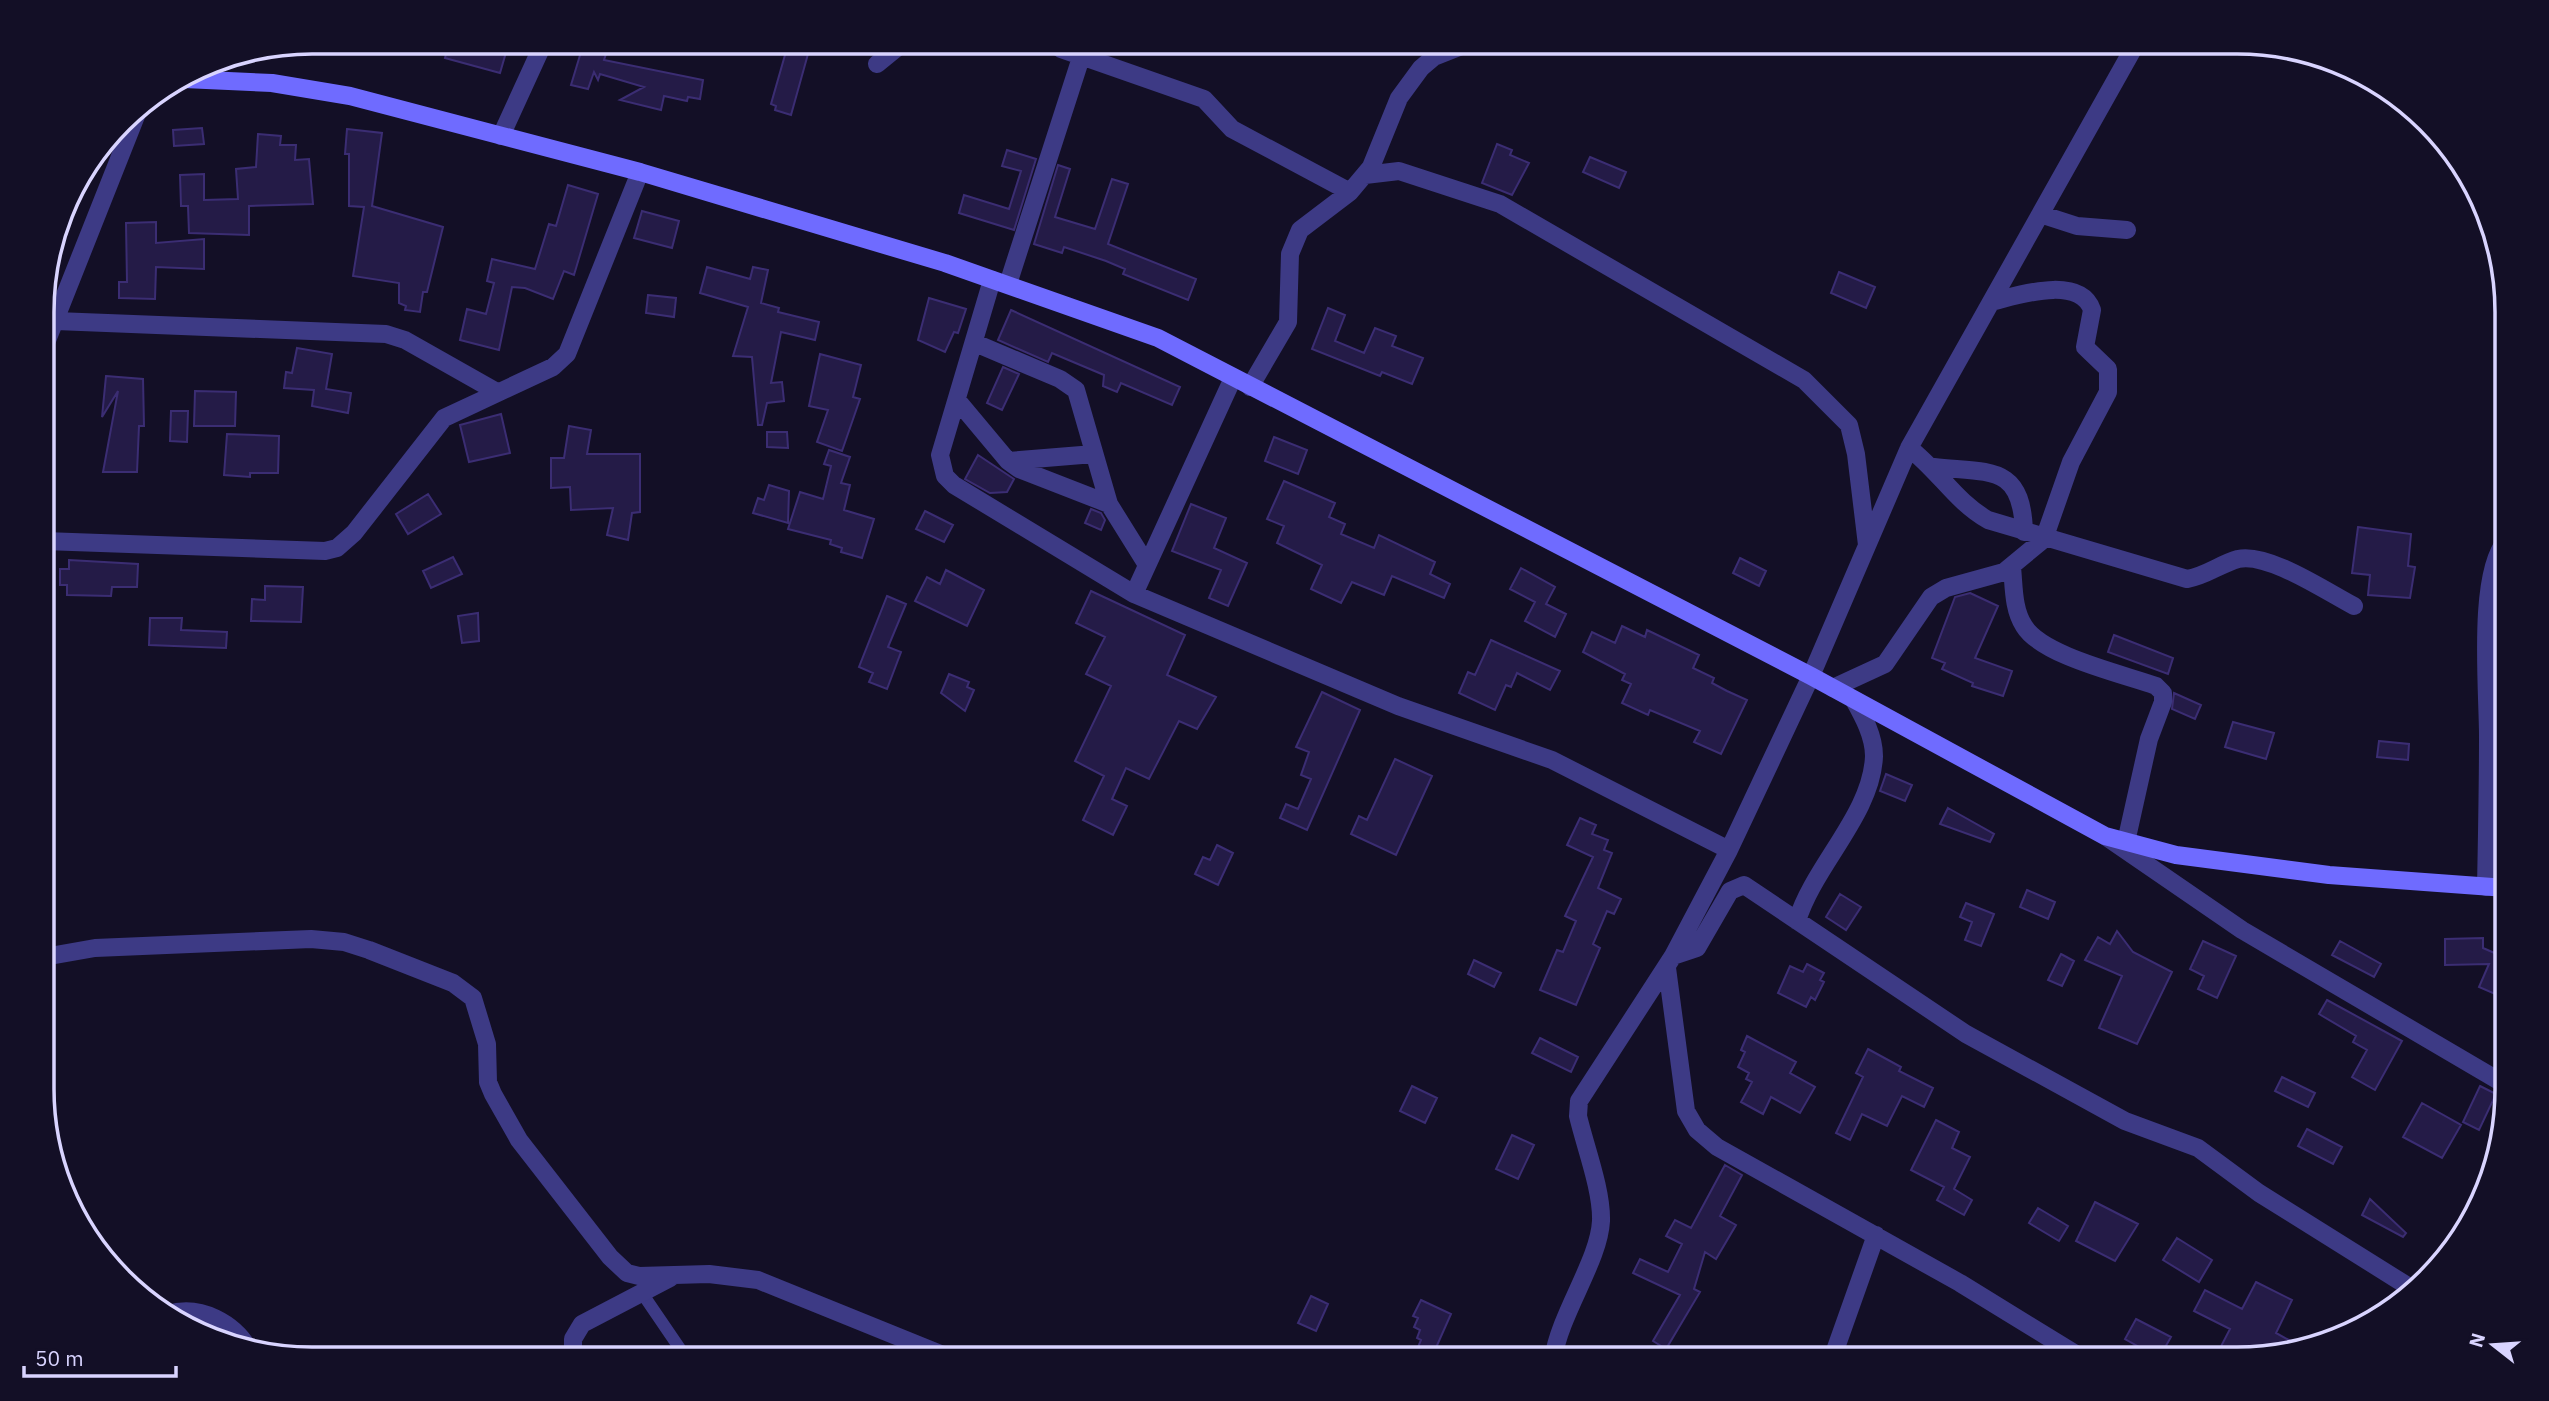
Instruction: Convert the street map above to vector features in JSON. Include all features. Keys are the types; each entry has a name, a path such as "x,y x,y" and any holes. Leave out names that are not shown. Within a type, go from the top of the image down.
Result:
{"street":[{"path":"501,136 539,54"},
{"path":"877,64 889,54"},
{"path":"1082,54 1000,282 975,343 940,455 945,476 1134,594 1385,701 1552,760 1729,850"},
{"path":"1098,54 1204,99 1232,129 1350,192"},
{"path":"1251,387 1288,322 1290,254 1293,241 1300,230 1350,192 1365,175 1379,151 1399,98 1408,83 1434,57 1442,54"},
{"path":"1556,1347 1560,1328 1588,1263 1601,1222 1578,1116 1579,1101 1670,962 1729,850 1811,676 1909,448 2043,215 2130,54"},
{"path":"201,80 272,83 350,96 640,172 1000,282 1158,338 1811,676 2105,836 2242,930 2495,1078"},
{"path":"54,326 131,129"},
{"path":"1365,175 1399,171 1500,204 1550,230 1656,297 1804,380 1849,425 1856,454 1867,545"},
{"path":"54,541 331,550 354,533 438,423 453,412 553,367 567,354 640,172"},
{"path":"2043,215 2077,226 2127,230"},
{"path":"1833,688 1885,664 1931,597 1946,588 2012,567 2044,538 2071,463 2102,407 2110,380 2108,369 2085,347 2092,310 2085,299 2047,289 1994,301"},
{"path":"56,321 386,334 405,341 497,392"},
{"path":"975,343 1060,379 1076,390 1109,504 1147,565"},
{"path":"1134,594 1233,378"},
{"path":"957,400 1008,461 1032,477 1109,504"},
{"path":"1909,448 1934,467 1954,495 1970,510 1988,520 2187,579 2201,577 2237,559 2250,558 2268,562 2354,606"},
{"path":"1008,461 1094,454"},
{"path":"1934,467 1982,472 2010,482 2021,500 2024,532"},
{"path":"2486,887 2487,618 2495,563"},
{"path":"2012,567 2018,615 2025,628 2038,640 2081,660 2156,686 2163,693 2163,702 2138,782 2126,842"},
{"path":"1797,921 1807,891 1854,818 1874,757 1870,736 1854,700"},
{"path":"2105,836 2176,855 2316,874 2495,887"},
{"path":"1670,962 1702,943 1730,891 1738,885 1752,889 2013,1062 2124,1121 2198,1148 2259,1193 2405,1284"},
{"path":"54,955 95,948 312,939 344,942 453,983 473,998 487,1044 488,1082 519,1140 610,1257 627,1273 639,1276 709,1274 758,1280 923,1347"},
{"path":"1670,962 1683,1098 1697,1130 1717,1147 1876,1235 2062,1347"},
{"path":"1836,1347 1876,1235"},
{"path":"573,1347 573,1339 582,1324 676,1275"},
{"path":"185,1313 197,1312 216,1318 238,1336"}],"lane":[{"path":"642,1293 679,1347"}],"building":[{"path":"446,54 506,54 500,73 445,58"},
{"path":"580,54 606,54 604,60 703,80 700,99 688,97 687,101 664,96 661,110 620,100 644,87 600,74 598,80 594,72 588,89 571,85"},
{"path":"785,54 808,54 791,115 775,110 776,106 771,104"},
{"path":"202,128 204,144 174,146 173,130"},
{"path":"347,129 382,133 372,206 443,227 427,292 423,292 420,312 405,310 406,306 399,303 399,283 353,276 364,207 349,206 349,154 345,154"},
{"path":"258,134 281,136 280,145 296,145 295,160 309,159 313,204 249,206 249,235 189,233 188,206 181,206 180,175 204,174 204,200 238,199 236,169 256,167"},
{"path":"1497,144 1512,150 1510,155 1529,163 1512,195 1482,183"},
{"path":"1007,150 1036,159 1014,230 959,213 964,195 1009,209 1021,171 1002,166"},
{"path":"1590,157 1626,172 1619,188 1583,172"},
{"path":"1058,165 1070,169 1055,217 1095,229 1112,179 1128,184 1108,244 1196,279 1188,300 1123,274 1125,269 1106,261 1064,247 1062,253 1034,244"},
{"path":"568,185 598,194 574,275 564,271 553,299 525,288 512,287 499,350 460,340 467,309 486,314 494,283 487,281 492,259 535,269 549,224 556,226"},
{"path":"642,211 679,221 672,248 634,238"},
{"path":"156,222 156,243 204,239 204,269 156,267 155,299 119,298 119,282 127,282 126,223"},
{"path":"707,267 750,279 753,267 768,270 761,303 779,308 778,312 819,322 815,340 781,332 771,383 782,382 784,401 767,403 762,425 758,425 752,357 733,356 748,307 700,293"},
{"path":"1839,272 1875,287 1866,308 1831,293"},
{"path":"648,295 676,298 674,317 646,313"},
{"path":"929,298 966,309 958,333 954,332 945,352 918,340"},
{"path":"1328,308 1345,315 1335,341 1364,353 1375,328 1396,336 1392,346 1423,358 1412,384 1382,372 1380,376 1312,349"},
{"path":"1011,310 1180,387 1172,405 1121,383 1117,392 1103,386 1104,375 1052,353 1048,362 998,340"},
{"path":"297,348 332,354 326,389 351,393 348,413 312,406 314,390 284,388 286,372 292,373"},
{"path":"820,354 861,365 853,397 860,399 842,451 817,442 828,410 809,406"},
{"path":"1003,367 1019,374 1002,410 987,403"},
{"path":"106,376 143,379 144,426 139,426 137,472 103,472 118,391 102,417"},
{"path":"195,391 236,392 235,426 194,426"},
{"path":"171,411 188,411 187,442 170,441"},
{"path":"501,414 510,453 469,462 460,425"},
{"path":"569,426 591,430 587,454 640,454 640,512 632,513 628,540 607,535 613,508 571,510 570,487 551,488 551,458 564,458"},
{"path":"767,432 787,432 788,448 767,447"},
{"path":"227,434 279,436 278,473 250,473 250,477 224,475"},
{"path":"1274,437 1307,450 1298,474 1265,461"},
{"path":"829,450 850,457 841,483 850,485 844,510 874,519 862,558 841,552 842,548 830,544 831,540 788,529 800,492 823,499 831,466 824,464"},
{"path":"978,455 1014,479 1007,492 990,493 965,479"},
{"path":"1284,481 1335,503 1329,517 1345,524 1341,534 1374,548 1379,535 1435,562 1430,574 1450,584 1444,598 1392,576 1384,595 1352,582 1341,603 1311,589 1322,565 1277,543 1284,526 1267,519"},
{"path":"769,485 789,491 788,523 753,513 758,498 764,500"},
{"path":"428,494 441,514 408,534 396,514"},
{"path":"1191,504 1226,518 1214,548 1247,563 1228,606 1209,598 1221,570 1172,551"},
{"path":"1091,509 1101,513 1105,520 1101,530 1085,523"},
{"path":"925,511 953,525 944,542 916,529"},
{"path":"2358,527 2411,534 2408,566 2415,567 2410,598 2368,595 2370,575 2352,573"},
{"path":"453,557 462,574 431,588 423,571"},
{"path":"1740,558 1766,571 1759,586 1733,573"},
{"path":"69,560 138,564 137,587 112,587 111,596 67,595 67,585 60,585 60,569 69,569"},
{"path":"1521,568 1555,587 1546,604 1566,614 1555,637 1525,621 1535,602 1510,589"},
{"path":"946,570 984,590 967,626 915,601 927,577 940,584"},
{"path":"265,586 303,587 301,622 251,621 252,599 265,600"},
{"path":"1091,591 1185,635 1167,675 1216,697 1197,729 1179,721 1149,779 1126,768 1112,799 1127,806 1113,835 1083,820 1104,776 1075,761 1111,686 1086,674 1105,637 1076,623"},
{"path":"1970,593 1998,606 1975,658 2012,671 2003,696 1972,686 1973,683 1942,669 1945,663 1932,658 1955,597"},
{"path":"887,596 906,604 888,647 901,652 887,689 869,682 873,673 859,667"},
{"path":"478,613 479,641 462,643 458,616"},
{"path":"150,618 182,618 181,630 227,632 226,648 149,645"},
{"path":"1622,626 1645,637 1647,630 1699,655 1693,668 1714,678 1712,683 1747,700 1721,754 1694,742 1700,731 1650,710 1648,715 1622,703 1631,684 1622,680 1625,674 1583,652 1592,632 1615,643"},
{"path":"2114,635 2173,658 2168,674 2108,652"},
{"path":"1491,640 1560,671 1550,690 1517,673 1511,687 1506,685 1495,710 1459,693 1468,672 1475,675"},
{"path":"949,674 969,682 967,687 974,690 965,711 941,693"},
{"path":"1322,692 1360,710 1307,830 1280,818 1286,804 1298,809 1311,779 1301,775 1309,752 1296,747"},
{"path":"2174,693 2201,705 2195,719 2172,709"},
{"path":"2233,722 2274,733 2266,759 2225,747"},
{"path":"2379,741 2409,744 2408,760 2377,757"},
{"path":"1395,759 1432,776 1396,855 1351,834 1359,816 1367,820"},
{"path":"1886,774 1912,785 1905,801 1880,791"},
{"path":"1948,808 1994,834 1990,842 1940,824"},
{"path":"1580,818 1596,825 1592,834 1608,840 1604,850 1612,853 1598,888 1621,899 1614,914 1607,911 1593,944 1600,948 1576,1005 1540,990 1557,950 1563,952 1576,921 1565,916 1593,857 1567,845"},
{"path":"1217,845 1233,853 1218,885 1195,874 1203,857 1210,860"},
{"path":"2027,890 2055,902 2048,919 2020,907"},
{"path":"1840,894 1861,907 1846,930 1826,917"},
{"path":"1966,903 1994,914 1981,946 1965,940 1972,922 1960,917"},
{"path":"2117,931 2133,952 2172,972 2137,1044 2099,1028 2122,976 2085,960 2098,937 2110,944"},
{"path":"2483,938 2483,948 2495,953 2495,994 2479,987 2489,964 2445,965 2445,939"},
{"path":"2203,941 2236,956 2217,998 2198,989 2204,976 2190,969"},
{"path":"2340,941 2381,964 2374,977 2332,955"},
{"path":"2061,954 2074,961 2062,986 2048,980"},
{"path":"1474,960 1501,973 1494,987 1468,974"},
{"path":"1807,964 1824,973 1820,980 1824,982 1815,1000 1811,997 1806,1007 1778,993 1790,966 1803,972"},
{"path":"2327,1000 2402,1041 2375,1090 2352,1077 2367,1050 2353,1042 2356,1036 2319,1014"},
{"path":"1747,1036 1796,1062 1790,1073 1815,1087 1800,1113 1771,1097 1763,1114 1741,1102 1752,1082 1746,1079 1749,1073 1738,1067 1745,1052 1741,1050"},
{"path":"1540,1038 1578,1057 1571,1072 1532,1053"},
{"path":"1868,1049 1901,1067 1899,1071 1933,1088 1924,1107 1902,1096 1887,1126 1862,1114 1850,1140 1836,1133 1863,1077 1856,1073"},
{"path":"2282,1077 2315,1093 2308,1107 2275,1091"},
{"path":"1412,1086 1437,1098 1425,1123 1400,1111"},
{"path":"2480,1086 2495,1093 2479,1130 2463,1122"},
{"path":"2422,1103 2461,1125 2442,1158 2403,1137"},
{"path":"1936,1120 1959,1132 1952,1148 1970,1157 1954,1189 1972,1200 1964,1215 1937,1200 1944,1187 1911,1170"},
{"path":"2307,1129 2342,1147 2333,1164 2298,1146"},
{"path":"1512,1135 1534,1145 1518,1179 1496,1169"},
{"path":"1725,1165 1742,1175 1720,1216 1736,1225 1716,1259 1705,1252 1694,1289 1700,1292 1667,1347 1663,1347 1653,1341 1680,1295 1633,1273 1640,1259 1668,1272 1682,1244 1666,1236 1675,1220 1691,1228"},
{"path":"2370,1199 2406,1233 2403,1237 2362,1215"},
{"path":"2095,1202 2138,1224 2115,1261 2076,1241"},
{"path":"2038,1208 2068,1226 2059,1241 2029,1223"},
{"path":"2177,1238 2212,1260 2199,1282 2163,1260"},
{"path":"2256,1282 2292,1300 2276,1333 2291,1341 2270,1345 2221,1347 2230,1329 2194,1311 2205,1290 2242,1309"},
{"path":"1311,1296 1328,1304 1316,1331 1298,1323"},
{"path":"1421,1300 1451,1314 1436,1347 1418,1347 1421,1340 1417,1338 1420,1330 1414,1327 1418,1318 1413,1316"},
{"path":"2136,1319 2171,1337 2165,1347 2139,1347 2125,1339"}]}
